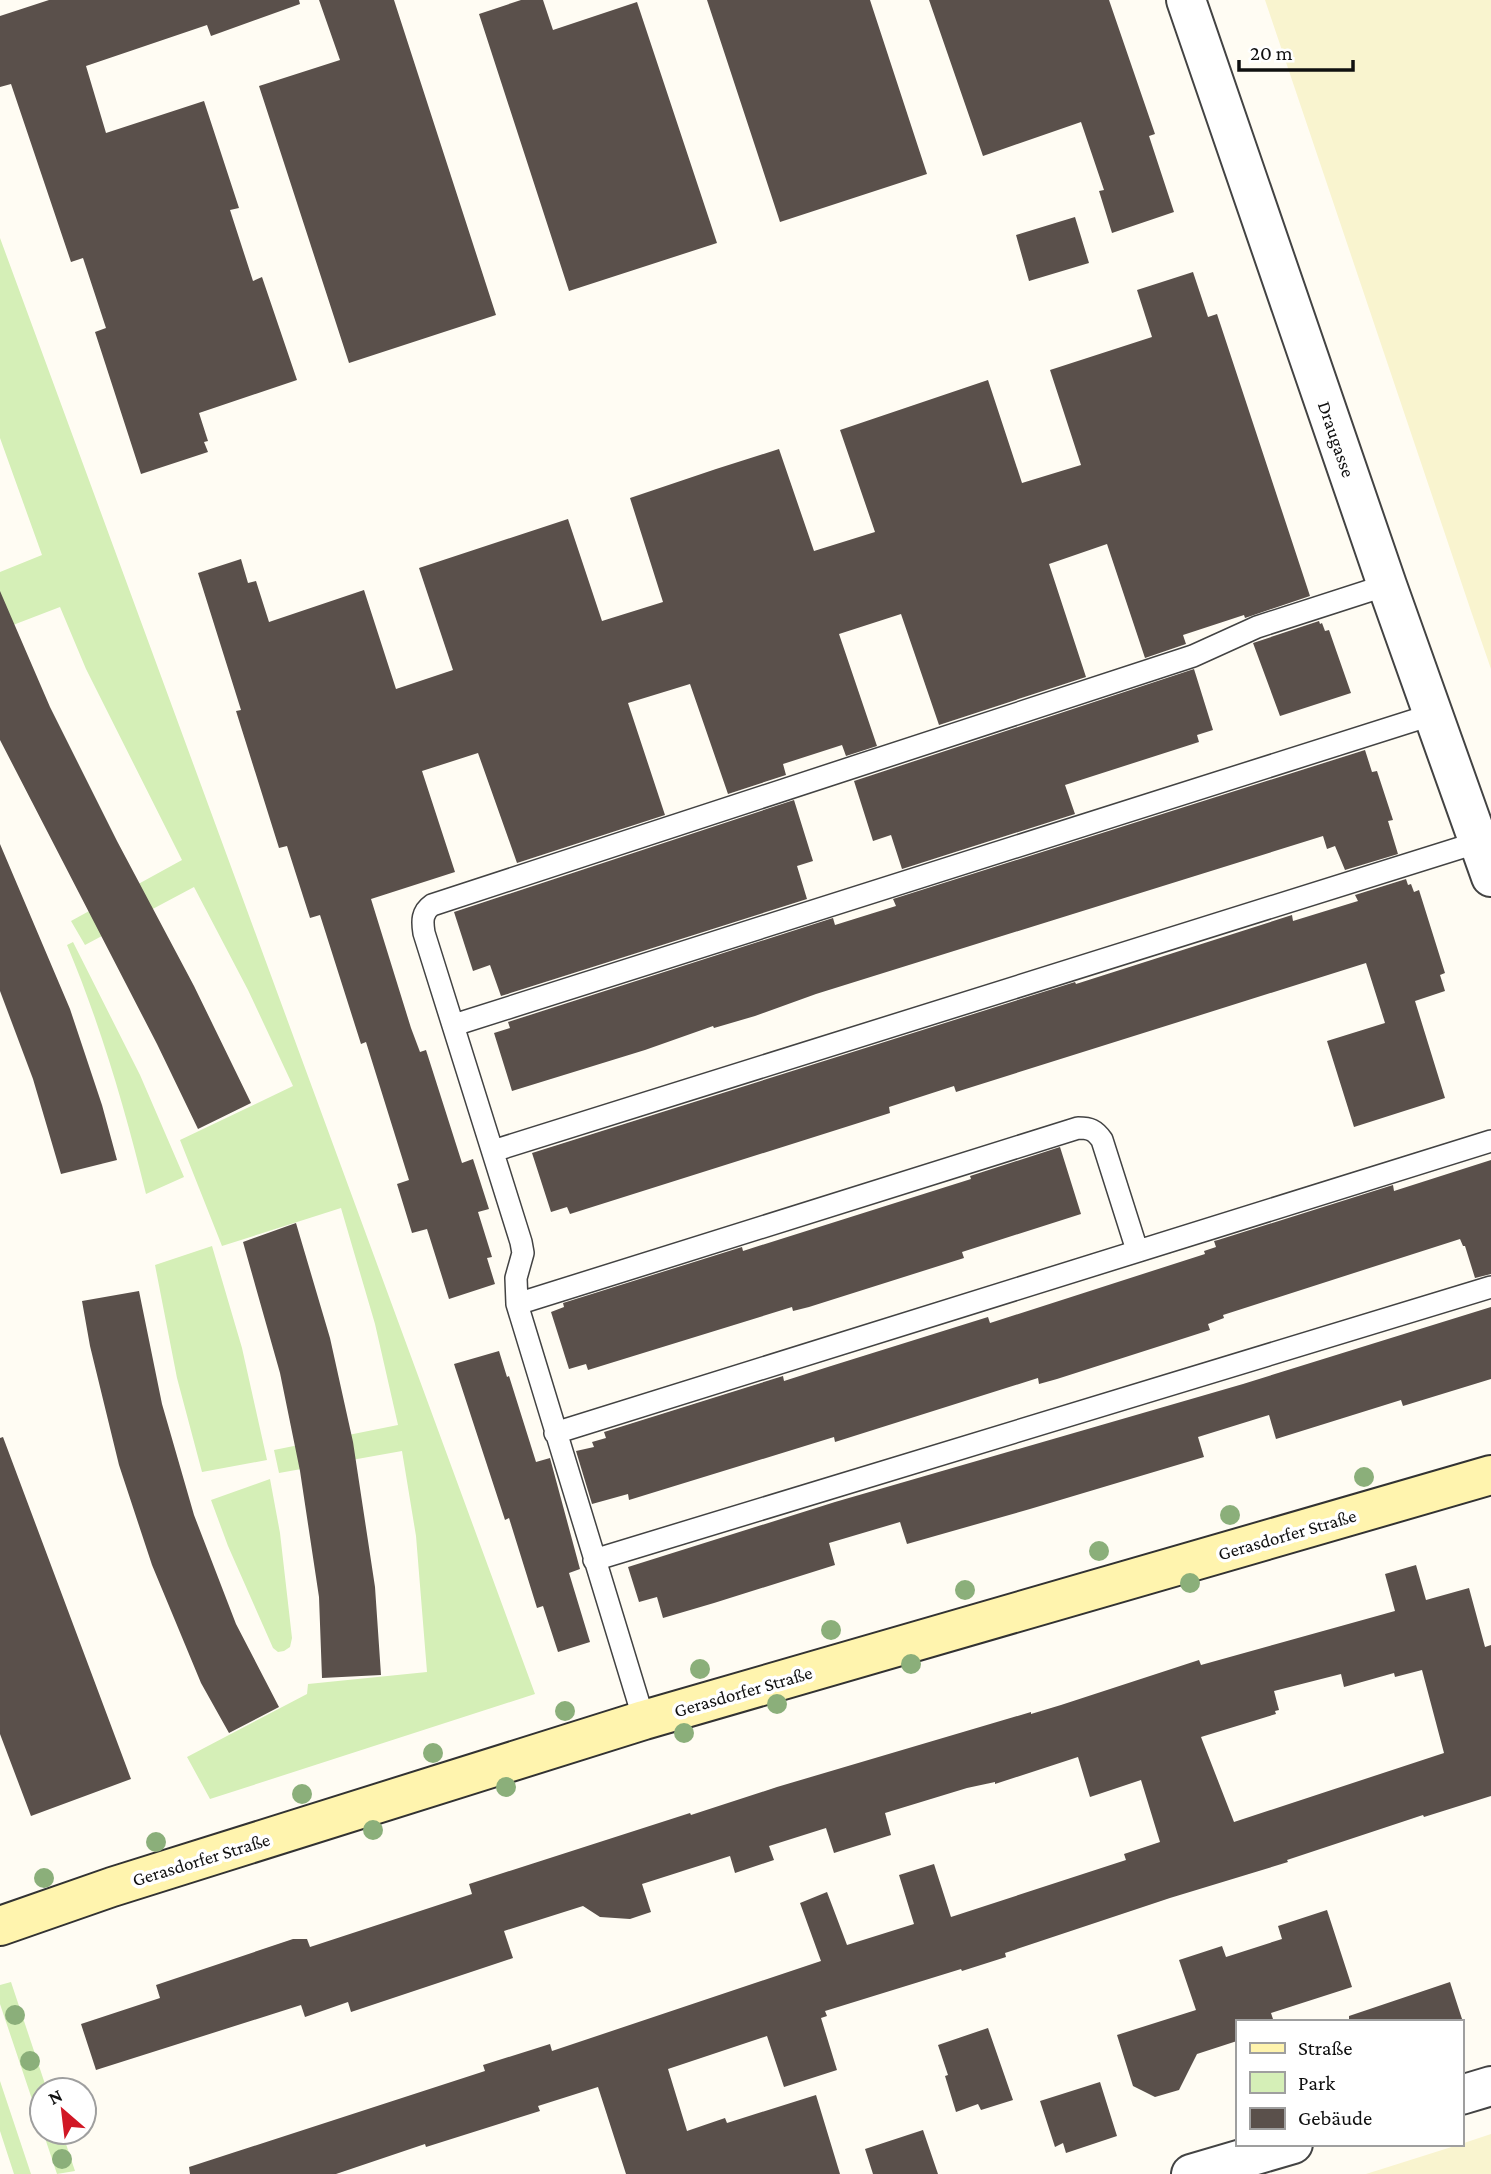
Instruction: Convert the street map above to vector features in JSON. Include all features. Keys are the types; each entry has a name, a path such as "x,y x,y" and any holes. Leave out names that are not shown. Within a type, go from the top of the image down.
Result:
{"main road":[{"name":"Gerasdorfer Straße","path":"0,1926 112,1887 644,1720 1491,1475"}],"street":[{"name":"Draugasse","path":"1186,0 1387,585 1491,877"},
{"path":"1463,2094 1491,2086"},
{"path":"1191,2174 1286,2146"}],"lane":[{"path":"644,1720 517,1304 516,1278 523,1253 424,933 423,918 432,905 1193,656 1257,628 1387,585"},
{"path":"454,1025 1434,714"},
{"path":"493,1151 1479,842"},
{"path":"517,1304 1078,1128 1089,1128 1102,1140 1137,1250"},
{"path":"555,1433 1491,1141"},
{"path":"594,1560 1491,1287"}],"shaded area":[{"path":"1265,0 1491,0 1491,669 1472,614"},
{"path":"1491,2134 1491,2174 1366,2174 1455,2146 1463,2146 1463,2143"}],"green space":[{"path":"0,238 535,1694 210,1799 187,1757 307,1694 308,1684 427,1672 416,1536 402,1451 279,1473 274,1450 398,1425 375,1324 341,1208 222,1246 180,1140 293,1086 248,990 194,887 85,945 71,921 182,860 86,669 60,607 0,630 0,572 42,555 0,438"},
{"path":"73,942 140,1075 184,1177 146,1194 111,1068 67,945"},
{"path":"212,1246 242,1348 267,1460 202,1472 177,1378 155,1265"},
{"path":"270,1479 280,1533 292,1638 290,1647 278,1652 273,1648 228,1546 211,1500"},
{"path":"11,1982 42,2076 28,2076 28,2087 0,2004 0,1985"},
{"path":"0,2081 31,2174 14,2174 0,2131"},
{"path":"48,2146 67,2146 75,2171 57,2174"}],"building":[{"path":"49,0 299,0 300,4 211,36 207,25 86,66 106,133 204,101 239,208 230,210 253,281 262,277 297,380 199,413 208,441 204,442 208,452 141,474 95,332 106,328 83,258 71,262 11,84 0,87 0,16"},
{"path":"319,0 394,0 496,315 349,363 259,86 340,60"},
{"path":"521,0 543,0 553,30 637,2 717,243 569,291 479,14"},
{"path":"707,0 870,0 927,174 780,222"},
{"path":"929,0 1109,0 1155,134 1149,136 1174,212 1112,233 1099,191 1104,190 1081,122 983,156"},
{"path":"1075,217 1089,263 1029,281 1016,235"},
{"path":"1193,272 1208,317 1217,314 1310,596 1183,635 1186,644 1145,658 1107,544 1049,564 1086,677 939,725 901,614 839,634 877,746 846,756 842,745 783,764 786,775 728,794 690,684 628,703 665,815 517,863 478,753 422,771 455,872 371,899 411,1028 420,1052 426,1050 462,1163 473,1159 489,1209 478,1212 492,1257 487,1258 495,1284 449,1299 427,1229 412,1233 397,1184 409,1180 366,1042 361,1044 320,915 310,918 287,846 279,848 236,711 241,710 198,573 241,559 248,583 256,581 269,622 364,590 396,689 453,670 419,568 568,519 602,621 663,602 630,498 779,449 814,551 875,532 840,430 988,380 1022,483 1081,465 1050,370 1152,337 1137,290"},
{"path":"0,591 50,707 194,986 251,1103 198,1129 0,740"},
{"path":"1319,621 1325,631 1329,630 1351,693 1280,716 1253,643"},
{"path":"1194,669 1213,730 1197,735 1199,742 1065,785 1075,814 902,869 891,835 873,841 854,781"},
{"path":"1365,750 1372,772 1377,771 1393,820 1388,821 1398,854 1345,870 1335,846 1327,849 1323,836 512,1091 494,1033 510,1028 508,1022 833,918 835,925 896,906 893,899"},
{"path":"794,800 813,861 797,866 807,899 501,996 490,965 473,971 454,912"},
{"path":"0,844 70,1009 117,1160 61,1174 33,1079 0,991"},
{"path":"1406,879 1414,892 1419,890 1445,973 1440,975 1445,991 1415,1001 1445,1098 1354,1127 1327,1041 1385,1023 1366,963 956,1092 954,1086 889,1107 890,1113 570,1214 567,1207 551,1212 532,1153 1292,915 1293,921 1358,901 1355,895"},
{"path":"1060,1147 1081,1214 962,1252 964,1258 809,1307 793,1311 792,1307 588,1370 586,1364 569,1369 551,1312 564,1307 563,1303 742,1247 743,1251 971,1179 970,1176"},
{"path":"1491,1160 1491,1274 1475,1278 1465,1246 1460,1239 1223,1315 1224,1318 1208,1324 1210,1330 1057,1379 1039,1384 1038,1378 835,1442 834,1437 629,1500 628,1494 592,1504 576,1451 594,1447 592,1442 606,1438 604,1432 783,1376 784,1381 988,1317 990,1323 1205,1254 1204,1251 1216,1247 1214,1241 1393,1185 1394,1191"},
{"path":"296,1223 330,1338 353,1442 375,1587 381,1675 322,1678 319,1597 300,1471 280,1373 243,1242"},
{"path":"139,1291 162,1404 194,1515 236,1624 279,1707 229,1733 201,1683 152,1565 119,1465 90,1346 82,1301"},
{"path":"1491,1307 1491,1379 1403,1406 1401,1400 1276,1439 1269,1415 1198,1437 1204,1457 907,1544 900,1522 829,1543 835,1565 663,1618 657,1597 639,1602 628,1567 835,1502 1243,1384"},
{"path":"499,1351 536,1462 550,1458 580,1569 569,1573 590,1642 558,1652 543,1606 537,1608 509,1518 505,1520 454,1364"},
{"path":"3,1437 131,1779 31,1816 0,1734 0,1438"},
{"path":"1416,1565 1426,1600 1469,1588 1485,1647 1491,1645 1491,1796 1424,1817 1423,1815 1287,1860 1288,1862 1170,1898 1005,1953 1006,1957 825,2011 827,2016 821,2018 837,2070 784,2087 767,2036 668,2069 687,2131 725,2118 727,2123 816,2095 840,2174 626,2174 598,2087 538,2106 540,2111 426,2147 425,2144 336,2174 190,2174 189,2167 485,2071 483,2065 550,2044 552,2051 821,1961 800,1903 827,1892 847,1945 914,1924 899,1875 934,1864 951,1917 1126,1860 1124,1854 1160,1842 1141,1780 1090,1797 1078,1757 995,1784 967,1788 885,1813 891,1835 834,1853 826,1828 769,1846 774,1860 735,1873 730,1856 642,1884 651,1912 630,1919 600,1917 583,1906 504,1931 513,1958 351,2012 348,2002 305,2017 301,2005 96,2070 81,2024 160,1998 156,1985 293,1939 307,1939 310,1947 472,1894 469,1884 690,1813 691,1815 777,1787 1061,1705 1199,1660 1201,1665 1395,1611 1385,1574","holes":["1422,1670 1444,1753 1234,1822 1201,1737 1276,1714 1275,1711 1279,1710 1274,1691 1341,1674 1344,1687 1394,1673 1395,1677"]},
{"path":"1327,1910 1352,1987 1271,2013 1273,2020 1236,2020 1236,2041 1197,2054 1179,2090 1155,2097 1133,2086 1117,2035 1196,2010 1179,1960 1222,1946 1226,1957 1282,1939 1278,1926"},
{"path":"1450,1982 1462,2020 1349,2020 1349,2016"},
{"path":"988,2028 1013,2100 981,2110 978,2104 956,2112 938,2045"},
{"path":"1100,2082 1117,2136 1066,2153 1063,2143 1055,2147 1040,2101"},
{"path":"923,2130 938,2174 873,2174 865,2149"}]}
